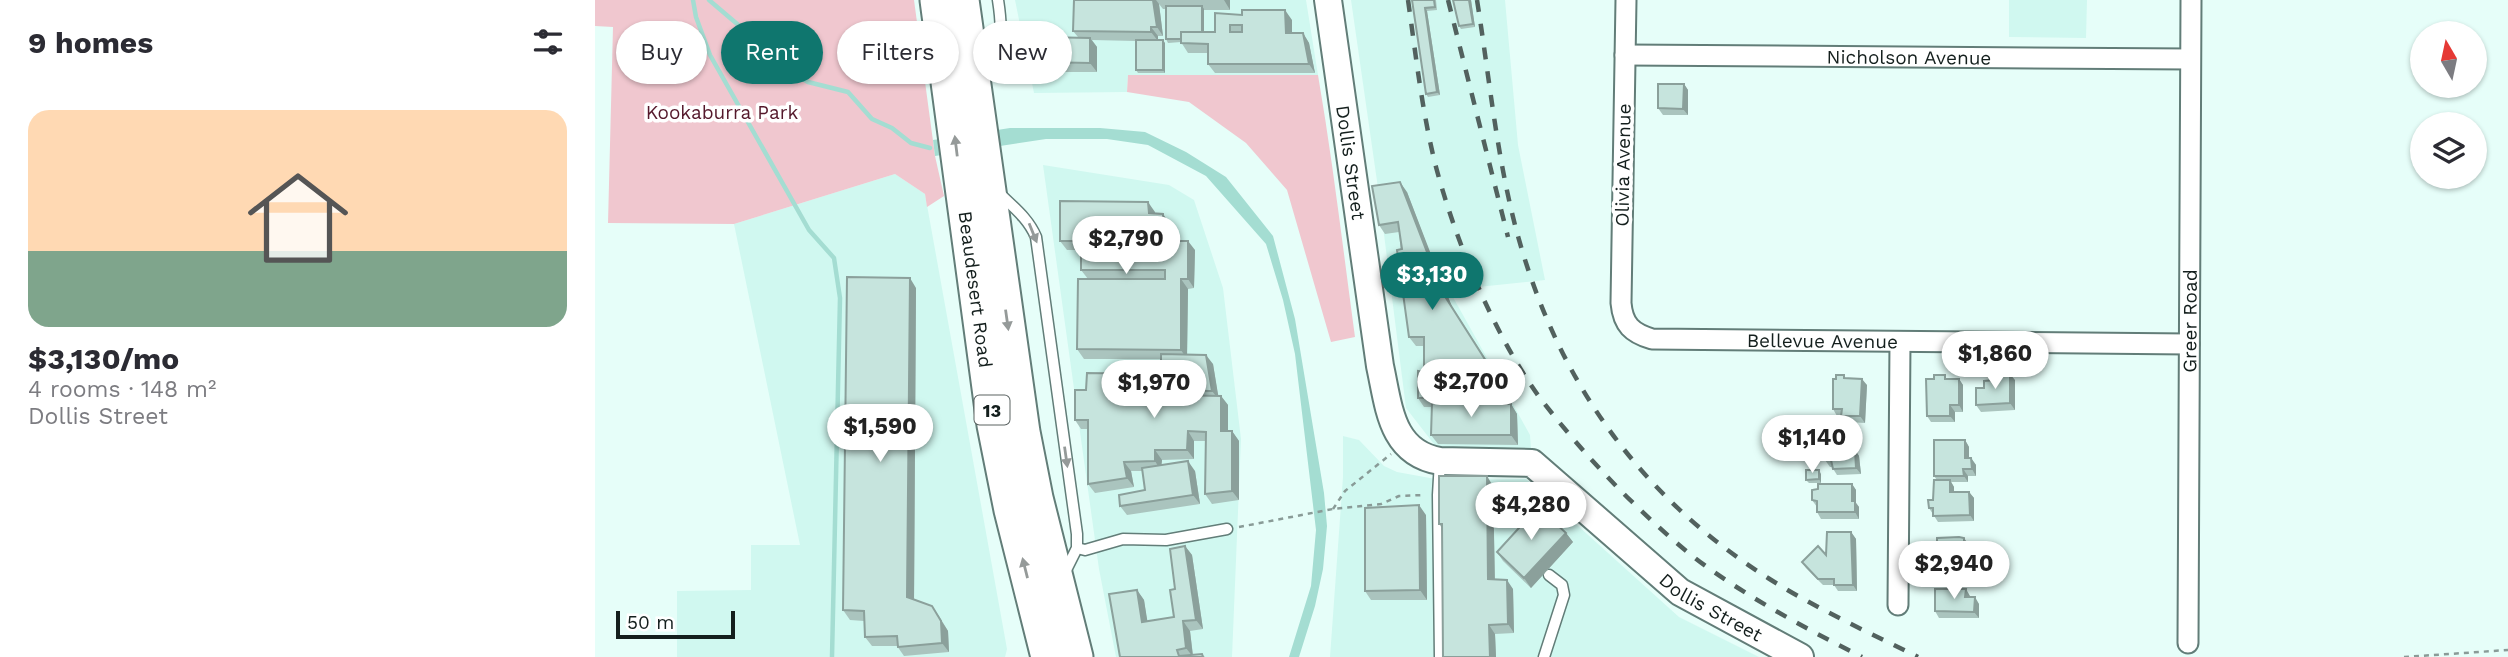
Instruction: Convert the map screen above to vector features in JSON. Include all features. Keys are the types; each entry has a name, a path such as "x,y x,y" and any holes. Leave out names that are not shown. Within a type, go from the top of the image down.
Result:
{"highway":[{"name":"Beaudesert Road","path":"937,0 968,99"},
{"name":"Beaudesert Road","path":"962,0 968,99 979,182 1036,498 1076,657"},
{"name":"Beaudesert Road","path":"979,182 994,425 1042,649"}],"street":[{"name":"Dollis Street","path":"1328,0 1380,366 1389,408 1406,445 1411,451 1440,461 1531,463 1680,592 1800,657"},
{"name":"Olivia Avenue","path":"1626,0 1621,303 1622,317 1629,327"},
{"name":"Greer Road","path":"2188,643 2191,0"},
{"name":"Nicholson Avenue","path":"1625,55 2190,59"},
{"name":"Bellevue Avenue","path":"1629,327 1638,335 1653,339 2189,344"},
{"path":"1898,605 1901,342"}],"lane":[{"path":"968,99 992,61 1000,42 998,0"},
{"name":"Beaudesert Road","path":"979,182 1023,215 1036,237 1077,548"},
{"path":"1440,461 1440,657"},
{"path":"1057,583 1077,548 1084,550 1123,539 1166,540 1227,529"},
{"path":"1544,657 1564,595 1562,585 1549,575"}],"path":[{"path":"1333,509 1345,491 1386,457 1406,445"},
{"path":"1227,529 1333,509 1381,504 1399,496 1438,495"},
{"path":"2404,657 2508,650"}],"shaded area":[{"path":"1015,0 1306,0 1318,75 1128,75 1127,92 1034,93 1032,84 1072,84 1072,21 1019,21"},
{"path":"1351,0 1505,0 1518,145 1545,280 1449,290 1530,435 1531,449 1437,448 1406,408"},
{"path":"2009,0 2087,0 2086,38 2009,37"},
{"path":"1010,128 1100,128 1145,132 1186,152 1226,177 1273,236 1295,319 1327,526 1323,569 1299,657 1289,657 1311,586 1316,530 1295,354 1283,300 1266,244 1206,176 1148,145 1107,139 1046,139 935,156 933,140"},
{"path":"1043,165 1169,185 1194,200 1223,288 1241,439 1232,657 1116,657 1099,569"},
{"path":"895,174 925,194 1007,649 1005,657 677,657 677,591 751,590 751,545 800,545 734,224"},
{"path":"1343,436 1359,440 1384,466 1397,472 1441,480 1526,479 1679,617 1759,657 1330,657 1343,477"}],"green space":[{"name":"Kookaburra Park","path":"595,0 914,0 917,21 837,21 837,84 925,84 935,156 944,196 927,207 925,194 895,174 734,224 608,223 613,27 595,26"},
{"path":"1128,75 1318,75 1355,337 1331,342 1287,190 1246,143 1189,102 1127,92"}],"building":[{"path":"1074,0 1153,0 1157,27 1151,27 1151,32 1073,31"},
{"path":"1412,0 1434,0 1435,7 1425,8 1437,92 1426,94"},
{"path":"1453,0 1469,0 1473,24 1459,26"},
{"path":"1166,6 1202,6 1202,32 1181,32 1181,39 1166,39"},
{"path":"1242,10 1285,10 1286,33 1303,33 1309,64 1208,64 1208,44 1181,43 1181,32 1215,32 1215,13 1242,15","holes":["1230,25 1242,25 1242,32 1230,32"]},
{"path":"1072,38 1090,38 1090,63 1072,63"},
{"path":"1136,40 1163,40 1163,70 1136,70"},
{"path":"1658,84 1684,84 1683,109 1658,108"},
{"path":"1400,182 1437,278 1425,284 1441,284 1446,298 1493,372 1491,398 1418,398 1418,371 1424,372 1424,337 1409,337 1397,250 1402,249 1398,222 1379,225 1372,186"},
{"path":"1060,201 1148,202 1149,213 1163,214 1163,220 1167,220 1168,241 1188,241 1188,279 1181,279 1181,350 1077,349 1078,279 1165,279 1165,270 1081,270 1081,241 1060,241"},
{"path":"847,277 910,278 907,597 932,606 941,621 942,643 898,647 897,636 865,637 864,611 843,610"},
{"path":"1161,354 1206,355 1212,391 1116,390 1116,394 1221,396 1221,431 1232,431 1232,491 1205,494 1206,432 1188,431 1187,450 1155,450 1155,461 1124,462 1127,478 1088,484 1088,420 1075,420 1075,390 1086,390 1087,373 1161,374"},
{"path":"1996,374 2010,374 2010,403 1976,405 1976,388 1984,388 1984,381 1995,380"},
{"path":"1836,375 1862,379 1860,416 1841,416 1842,409 1833,409 1833,379 1836,379"},
{"path":"1934,375 1945,375 1945,379 1959,379 1959,405 1950,405 1950,416 1927,416 1926,379 1934,379"},
{"path":"1432,403 1511,404 1511,435 1431,435"},
{"path":"1832,419 1847,419 1846,442 1831,441"},
{"path":"1934,440 1965,440 1965,458 1971,458 1972,469 1963,469 1964,476 1934,476"},
{"path":"1826,445 1855,450 1856,468 1833,469 1831,460 1825,460"},
{"path":"1188,461 1193,495 1120,506 1119,495 1145,490 1142,468"},
{"path":"1806,470 1819,470 1819,479 1806,480"},
{"path":"1439,476 1487,476 1488,579 1507,580 1508,624 1489,625 1490,657 1443,657"},
{"path":"1934,480 1950,480 1950,492 1969,492 1970,515 1933,516 1933,508 1929,508 1928,500 1933,500"},
{"path":"1818,484 1852,484 1855,512 1817,512 1817,501 1812,500 1812,490 1818,489"},
{"path":"1419,505 1420,590 1365,591 1365,508"},
{"path":"1538,507 1566,533 1524,578 1497,552"},
{"path":"1827,532 1851,532 1853,585 1834,585 1834,579 1818,579 1802,562 1818,546 1826,555"},
{"path":"1937,538 1964,538 1964,547 1967,548 1967,568 1936,568 1934,546 1937,546"},
{"path":"1185,546 1196,620 1183,621 1186,648 1177,650 1179,656 1202,654 1203,657 1120,657 1109,594 1137,590 1142,622 1174,617 1170,590 1175,589 1170,549"},
{"path":"1935,589 1966,589 1965,597 1975,597 1974,612 1935,611"}],"waterway":[{"path":"693,0 696,17 710,55 809,230 834,258 840,298 832,657"},
{"path":"709,0 756,40 781,66 808,82 848,92 872,119 892,128 911,143 930,148"}],"railway":[{"path":"1408,0 1427,126 1444,196 1492,317 1540,398 1615,485 1686,551 1764,604 1862,657"},
{"path":"1448,0 1508,237"},
{"path":"1477,0 1493,113 1515,225 1552,332 1577,380 1607,426 1640,469 1678,508 1721,545 1804,599 1918,657"}]}
